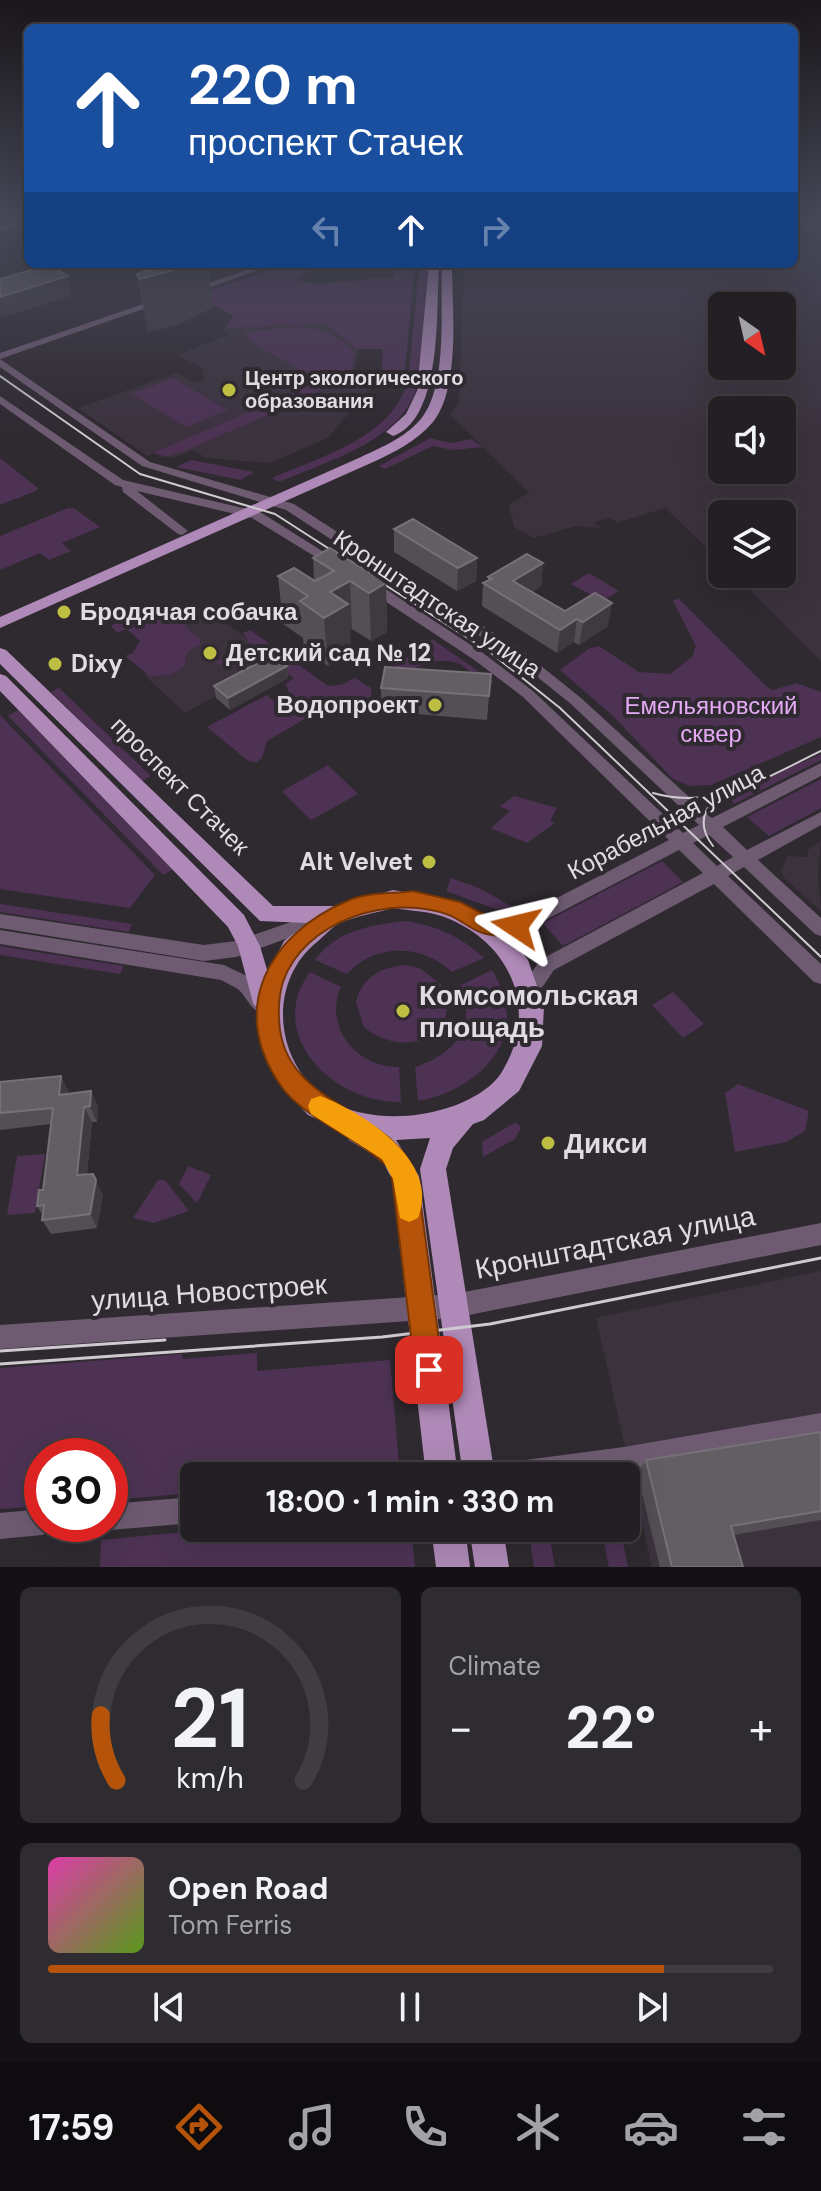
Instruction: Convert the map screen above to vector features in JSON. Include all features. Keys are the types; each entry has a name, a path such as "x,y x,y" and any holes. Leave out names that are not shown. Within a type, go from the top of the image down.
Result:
{"main road":[{"path":"268,499 377,442 412,416 419,404 426,373 432,289"},
{"path":"0,612 182,531 391,447 429,417 441,374 446,289"},
{"path":"0,623 240,510"},
{"name":"проспект Стачек","path":"0,654 268,915 336,914"},
{"path":"0,680 236,921 249,946 267,1011 271,1043 281,1067 311,1100 379,1141 400,1163 405,1176 440,1462"},
{"path":"267,1011 273,981 287,954 309,931 336,914 373,901 413,899 453,908 488,926 515,954 531,987 534,1022 525,1056 502,1089 465,1115 442,1141 433,1169 477,1462"},
{"path":"338,1117 380,1129 402,1130 424,1128 465,1115"},
{"path":"450,1542 453,1567"},
{"path":"488,1542 492,1567"}],"street":[{"path":"0,350 180,289"},
{"path":"181,295 198,289"},
{"path":"0,356 166,300"},
{"name":"Кронштадтская улица","path":"0,362 146,464 268,499 331,533 520,656 576,701 821,929"},
{"name":"Кронштадтская улица","path":"0,399 119,483 266,518 498,670 564,726 821,976"},
{"path":"119,483 182,531"},
{"name":"Корабельная улица","path":"488,926 522,924 821,769"},
{"path":"531,987 547,965 821,818"},
{"path":"0,921 204,953 249,946 336,914"},
{"path":"0,937 224,973 246,985 267,1011"},
{"name":"Кронштадтская улица","path":"422,1309 454,1306 821,1234"},
{"name":"улица Новостроек","path":"0,1337 422,1309"},
{"path":"609,1462 821,1426"},
{"path":"128,1516 180,1511"},
{"path":"0,1526 24,1524"}],"shaded area":[{"path":"463,289 821,289 821,661 748,588 796,588 796,500 708,500 708,549 665,508 617,523 611,518 594,522 601,528 576,526 533,538 514,527 509,505 529,492 450,415 459,403"},
{"name":"Центр экологического образования","path":"327,324 359,351 351,379 374,383 328,438 270,463 206,458 193,450 174,458 153,453 147,456 78,408 177,373 193,382 204,381 202,368 178,355 227,335 222,331 225,328"},
{"name":"Детский сад № 12","path":"202,607 280,661 185,713 145,676 154,631"},
{"path":"821,840 818,875 821,911 781,872 787,856 808,857 808,850"},
{"path":"821,1271 821,1567 652,1567 640,1514 640,1462 628,1462 596,1318"}],"green space":[{"path":"214,289 413,289 405,370 382,370 383,349 356,349 327,324 225,328 233,316 204,300 152,310"},
{"path":"417,289 426,289 420,370 409,370"},
{"path":"296,327 321,330 342,341 354,353 352,370 309,397 189,449 165,457 153,453 291,393 300,371 262,349 244,332"},
{"path":"409,375 419,376 413,398 401,416 385,431 321,465 279,482 272,478 334,452 374,429 390,414 402,396"},
{"path":"173,378 228,410 186,427 132,394"},
{"path":"430,438 451,443 471,439 483,447 453,450 433,446 385,469 379,466"},
{"path":"0,458 38,488 36,491 0,505"},
{"path":"191,460 254,472 241,480 176,467"},
{"path":"68,508 75,509 100,527 62,543 71,551 49,560 40,553 0,570 0,536"},
{"path":"589,573 619,591 602,601 571,584"},
{"name":"Емельяновский сквер","path":"678,598 767,687 773,690 797,683 821,692 821,737 711,785 690,786 673,779 613,716 560,670 588,649 599,646 639,672 670,674 692,657 696,646 673,601"},
{"path":"182,606 185,612 182,619 189,631 200,639 200,645 187,652 184,667 170,675 150,676 125,656 133,653 140,641 127,629 117,633 111,626 138,609 161,610"},
{"path":"250,630 328,686 341,685 355,678 371,688 372,708 362,712 351,700 341,698 267,741 262,758 256,763 247,760 207,727 267,695 277,704 289,695 286,684 294,678 269,662 226,668 215,662 250,644 243,633"},
{"path":"432,639 494,682 487,686 465,667 438,661 384,682 394,667"},
{"path":"59,688 151,776 142,781 51,692"},
{"path":"18,710 173,869 163,875 8,716"},
{"path":"0,715 155,875 130,908 0,889"},
{"path":"821,754 821,760 734,804 727,795"},
{"path":"328,765 358,794 311,820 282,791"},
{"path":"821,779 821,808 769,836 747,817"},
{"path":"514,796 557,808 550,820 555,823 527,843 491,828 510,811 500,806"},
{"path":"662,861 683,882 563,946 543,923"},
{"path":"451,878 481,889 513,907 495,909 446,891"},
{"path":"0,904 132,924 129,932 0,912"},
{"path":"407,921 448,934 484,958 452,972 427,956 413,952 385,952 358,964 347,974 315,960 334,942 356,930"},
{"path":"0,946 124,966 120,974 0,955"},
{"path":"407,965 421,969 443,986 447,1004 445,1019 437,1031 425,1038 394,1042 364,1027 356,1002 363,986 374,974"},
{"path":"492,970 503,994 507,1016 503,1037 494,1055 462,1085 418,1101 415,1067 441,1055 459,1037 464,1026 465,1000 461,985"},
{"path":"310,972 341,987 337,1002 340,1030 357,1053 370,1061 399,1067 401,1102 376,1100 353,1092 331,1079 314,1062 301,1042 295,1020 298,996"},
{"path":"673,992 704,1024 683,1038 652,1005"},
{"path":"738,1084 809,1111 805,1131 786,1142 735,1152 725,1093"},
{"path":"516,1122 521,1127 515,1139 483,1157 482,1142"},
{"path":"45,1154 35,1213 7,1215 17,1156"},
{"path":"188,1166 211,1175 197,1203 179,1184"},
{"path":"158,1180 165,1180 189,1211 154,1223 133,1218"},
{"path":"257,1353 257,1371 390,1360 399,1462 180,1462 180,1494 128,1498 128,1438 24,1438 24,1507 0,1509 0,1368 182,1354 183,1359"},
{"path":"180,1532 180,1542 412,1542 415,1567 100,1567 101,1542 128,1542 128,1537"},
{"path":"530,1542 551,1542 555,1567 534,1567"},
{"path":"604,1542 623,1542 628,1567 609,1567"}],"building":[{"path":"0,289 25,289 0,297"},
{"path":"413,519 477,558 458,568 394,529"},
{"path":"330,548 386,583 369,593 350,581 330,592 348,604 324,618 300,601 308,596 278,576 294,568 315,581 334,571 313,558"},
{"path":"527,554 543,563 513,581 565,611 595,593 612,603 583,622 577,619 560,630 483,583"},
{"path":"273,655 287,666 228,698 214,686"},
{"path":"385,667 491,674 489,696 381,688"},
{"path":"61,1076 59,1095 91,1091 90,1106 84,1107 77,1175 93,1174 96,1180 90,1214 42,1220 44,1205 37,1206 39,1190 43,1190 53,1108 0,1113 0,1082"},
{"path":"821,1432 821,1511 731,1526 743,1567 672,1567 646,1460"}],"tram line":[{"path":"0,376 140,474 275,514 491,653 560,708 821,957"},
{"path":"653,793 698,798 719,794 760,780 821,751"},
{"path":"713,846 705,833 704,820 708,808 718,796"},
{"path":"0,1364 382,1337 490,1324 821,1258"},
{"path":"0,1351 165,1340"}],"slow traffic":[{"path":"320,1106 391,1151 405,1176 409,1209"}],"place":[{"name":"Центр экологического образования","path":"229,390"},
{"name":"Бродячая собачка","path":"64,612"},
{"name":"Детский сад № 12","path":"210,653"},
{"name":"Dixy","path":"55,664"},
{"name":"Водопроект","path":"435,705"},
{"name":"Alt Velvet","path":"429,862"},
{"name":"Комсомольская площадь","path":"403,1011"},
{"name":"Дикси","path":"548,1143"}],"route":[{"path":"429,1370 405,1176 400,1163 379,1141 324,1109 289,1079 271,1043 267,1011 273,981 287,954 309,931 354,906 373,901 413,899 453,908 488,926 516,926"}]}
